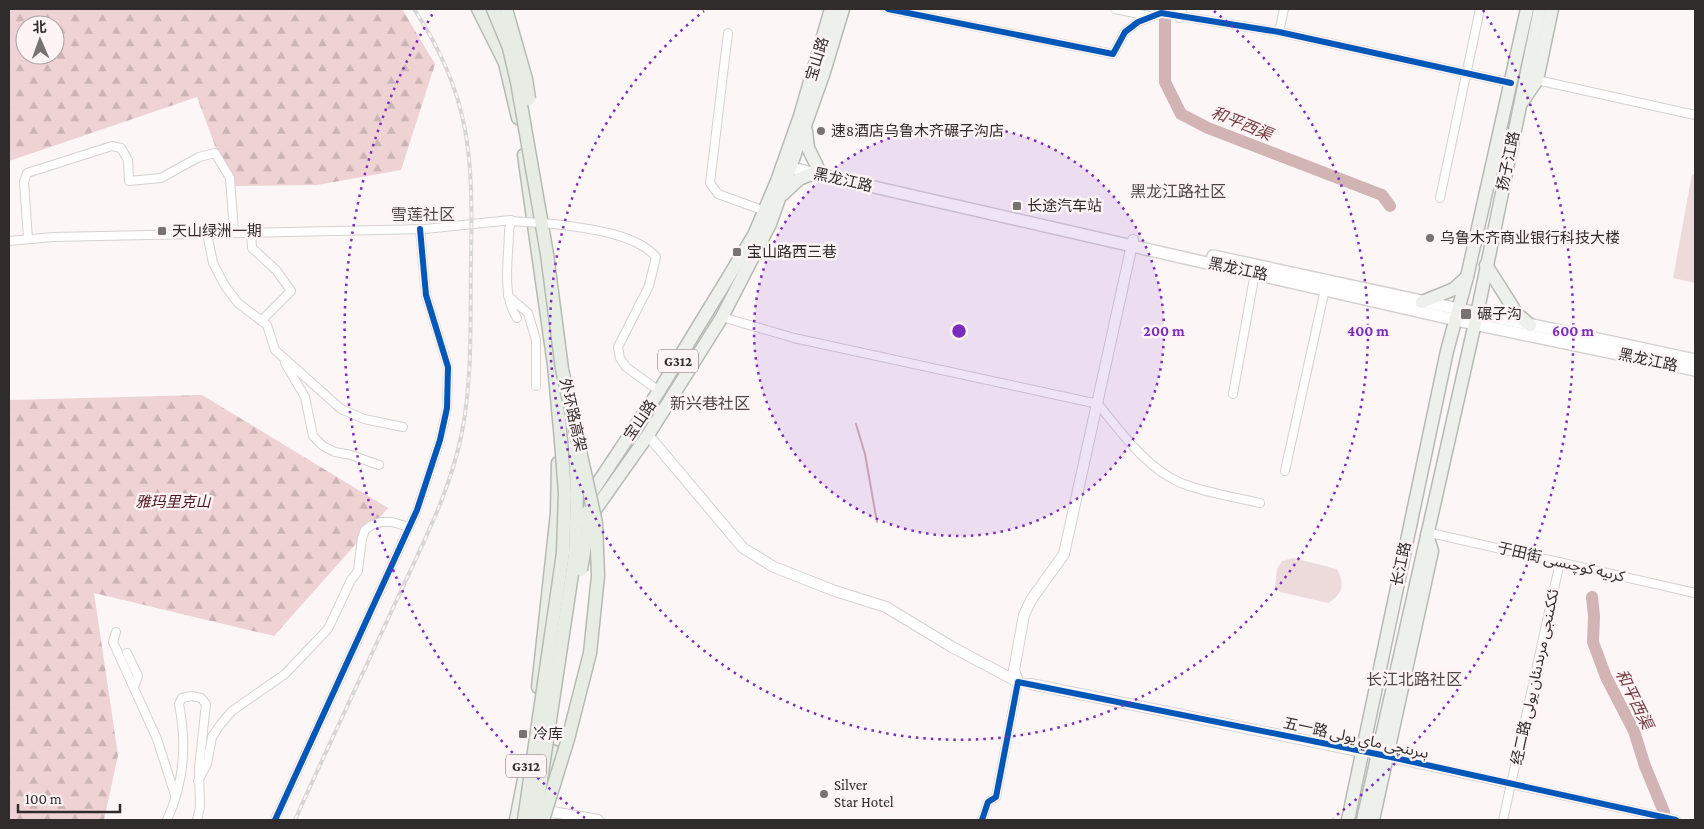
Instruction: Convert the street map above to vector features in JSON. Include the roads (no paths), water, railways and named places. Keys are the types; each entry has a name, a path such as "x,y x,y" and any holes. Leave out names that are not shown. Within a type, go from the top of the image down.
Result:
{"highway":[{"path":"478,9 505,63 518,118 554,365 558,426 557,513 536,711"},
{"name":"外环路高架","path":"493,9 509,48 517,82 547,254 562,368 596,523 598,576 590,653 568,739 539,818"},
{"path":"507,9 520,61 566,364 588,527 553,751 539,818"},
{"name":"外环路高架","path":"507,9 526,78 553,248 568,363 600,508 603,544 604,570 596,647 550,820"},
{"path":"524,820 563,553 565,494 558,426"},
{"path":"539,818 575,554 577,493 575,439"}],"main road":[{"name":"宝山路","path":"539,818 546,721 564,585 582,530 648,435 722,317 766,230 781,196 788,163 831,9"},
{"name":"宝山路","path":"516,820 536,711 554,586 570,525 659,391 742,255 805,126 838,31 843,9"},
{"name":"扬子江路","path":"1456,314 1467,277 1527,9"},
{"name":"扬子江路","path":"1476,319 1540,9"},
{"path":"1518,109 1537,80 1552,9"},
{"path":"781,196 799,179 815,169 808,148 805,126"},
{"name":"黑龙江路","path":"788,163 1255,273 1456,314 1695,370"},
{"name":"黑龙江路","path":"1132,243 1422,302 1456,314"},
{"path":"1486,265 1517,314 1530,325"},
{"path":"1422,302 1454,289 1467,277"},
{"name":"长江路","path":"1348,820 1414,501 1456,314"},
{"name":"黑龙江路","path":"1476,319 1530,325 1695,360"},
{"name":"长江路","path":"1363,820 1382,756 1426,532 1476,319"},
{"path":"1373,820 1382,756"}],"street":[{"path":"888,9 1113,54 1124,32 1138,22 1161,12 1180,14 1279,32 1511,83"},
{"path":"1114,9 1150,16"},
{"path":"1279,32 1284,9"},
{"path":"1440,198 1480,9"},
{"path":"728,33 710,183 718,194 765,210"},
{"path":"1537,80 1695,115"},
{"path":"28,239 24,182 27,173 112,146 121,148 128,160 129,181 160,178 199,157 215,153 230,178 234,232"},
{"path":"512,220 508,296 511,310 518,318"},
{"path":"9,241 234,232 420,229 512,220 591,229 648,247 656,257 649,286 618,347 620,358 626,367 659,391"},
{"path":"276,820 409,527 440,440 447,408 448,367 426,295 420,229"},
{"path":"251,232 252,248 276,270 291,291 261,321"},
{"path":"207,233 213,263 225,286 238,303 267,326 275,350 280,355 341,408 364,419 403,427"},
{"path":"982,820 985,801 996,797 1018,682 1014,670 1024,615 1031,600 1064,554 1132,243"},
{"path":"1233,394 1255,273"},
{"path":"1285,471 1290,459 1326,289"},
{"path":"508,296 528,312 536,340 536,386"},
{"path":"722,317 794,338 1098,404 1125,437 1153,465 1181,483 1260,503"},
{"path":"280,355 305,397 313,436 323,446 335,452 379,465"},
{"path":"648,435 743,548 774,567 835,591 886,607 952,647 1018,682 1031,684"},
{"path":"198,781 207,764 212,737 220,725 232,711 285,674 328,629 351,580 358,571 362,538 365,530 381,522 392,522 409,527"},
{"name":"于田街 كرىيە كوچىسى","path":"1426,532 1695,593"},
{"name":"经二路 ئككىنجى مرىدىئان يولى","path":"1503,820 1560,562"},
{"path":"116,632 113,642 157,739 175,796"},
{"path":"127,653 138,676 134,687"},
{"name":"五一路 بىرىنچى ماي يولى","path":"1031,684 1512,783 1650,818 1676,820"},
{"path":"167,820 183,772 184,728 179,704 182,698 192,696 202,698 206,704 198,781 200,807 197,820"},
{"path":"539,818 598,820"}],"waterway":[{"name":"和平西渠","path":"1165,9 1165,82 1181,114 1208,128 1382,195 1390,206"},
{"path":"856,424 865,454 877,522"},
{"name":"和平西渠","path":"1592,597 1594,616 1593,642 1606,677 1634,731 1645,766 1664,812"}],"railway":[{"path":"295,820 436,514 451,474 466,410 471,322 471,188 469,157 458,99 433,40 414,9"}],"place":[{"name":"速8酒店乌鲁木齐碾子沟店","path":"821,131"},
{"name":"长途汽车站","path":"1017,206"},
{"name":"天山绿洲一期","path":"162,231"},
{"name":"乌鲁木齐商业银行科技大楼","path":"1430,238"},
{"name":"宝山路西三巷","path":"737,252"},
{"name":"碾子沟","path":"1466,314"},
{"name":"冷库","path":"523,734"},
{"name":"Silver Star Hotel","path":"824,794"}],"district":[{"name":"黑龙江路社区","path":"1178,191"},
{"name":"雪莲社区","path":"423,214"},
{"name":"新兴巷社区","path":"710,403"},
{"name":"长江北路社区","path":"1414,679"}],"park label":[{"name":"雅玛里克山","path":"173,502"}]}
